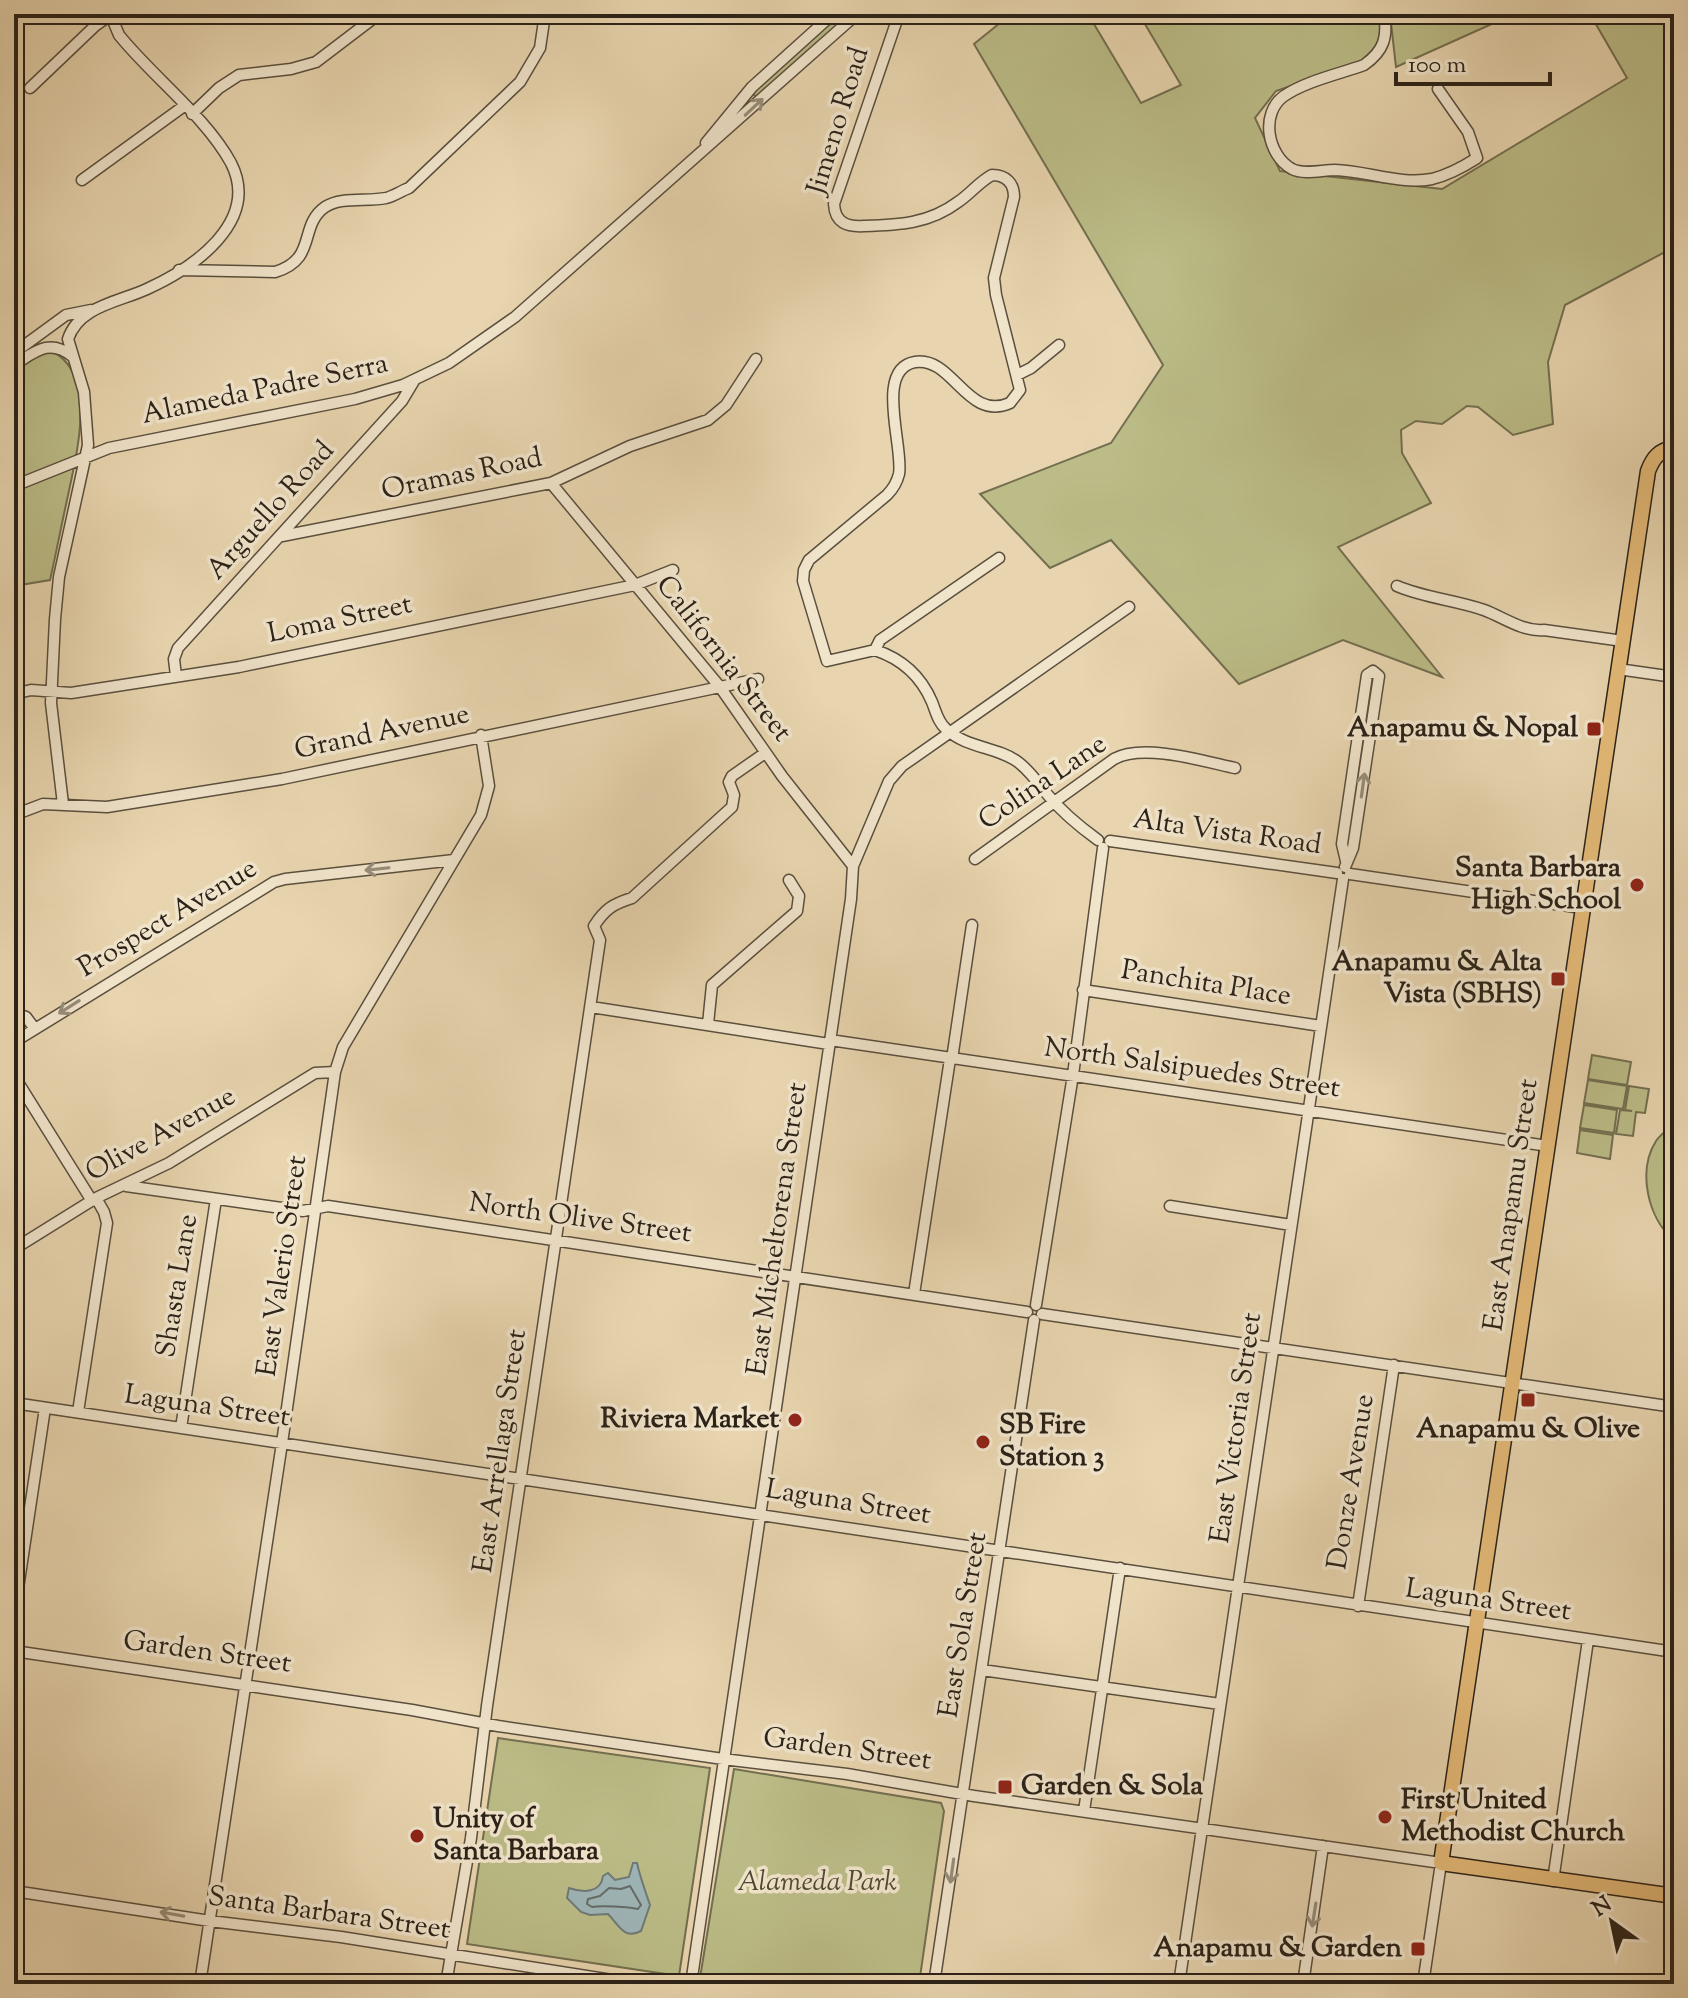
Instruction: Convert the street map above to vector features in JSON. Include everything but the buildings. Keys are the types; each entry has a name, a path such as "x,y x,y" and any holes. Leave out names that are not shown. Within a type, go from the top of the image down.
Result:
{"main road":[{"name":"East Anapamu Street","path":"1441,1863 1648,471 1655,457 1662,451 1674,448"},
{"name":"Garden Street","path":"1441,1863 1674,1896"}],"street":[{"path":"30,88 95,26 113,14 119,35 230,161 239,194 233,219 221,239 145,290 82,317 72,328 68,339 84,392 88,445 59,577 51,691 63,804"},
{"path":"82,180 239,75 291,69 316,62 379,14"},
{"path":"179,270 281,270 302,254 315,217 327,206 344,201 386,198 409,188 520,82 540,48 545,14"},
{"name":"Alameda Padre Serra","path":"695,157 752,87 833,14"},
{"name":"Alameda Padre Serra","path":"14,486 109,448 355,399 414,381 461,355 505,325 857,14"},
{"name":"Jimeno Road","path":"899,14 843,175 834,204 836,214 851,227 902,225 940,213 962,200 987,177 998,175 1009,180 1014,197 994,278 1017,375"},
{"path":"1384,14 1386,36 1372,59 1364,65 1292,92 1273,108 1268,122 1269,130 1279,155 1289,167 1302,171 1357,171 1410,180 1430,179 1454,171 1477,158 1468,132 1438,89"},
{"path":"14,353 66,315 94,310"},
{"path":"949,732 940,722 928,693 913,672 893,657 875,650 827,661 803,581 804,570 813,556 895,485 900,466 893,392 896,375 908,364 930,363 972,399 1000,407 1018,395 1017,375 1031,368 1059,345"},
{"path":"14,365 45,346 59,348 72,356"},
{"name":"Oramas Road","path":"282,536 551,483 630,446 708,420 726,405 756,359"},
{"name":"Arguello Road","path":"176,676 174,659 178,648 402,401 414,381"},
{"name":"California Street","path":"551,483 720,687 765,753 853,866"},
{"path":"875,650 880,640 999,558"},
{"name":"Loma Street","path":"14,694 31,690 71,693 239,667 635,585 673,570"},
{"path":"1397,586 1418,595 1483,610 1533,631 1623,641"},
{"name":"East Micheltorena Street","path":"691,1984 851,899 853,866 889,781 902,766 1129,607"},
{"path":"1618,669 1674,677"},
{"name":"East Victoria Street","path":"1179,1984 1344,871 1342,844 1367,675 1373,671 1379,676 1353,848 1344,871"},
{"name":"Grand Avenue","path":"14,815 43,804 107,807 239,786 758,679"},
{"name":"Alta Vista Road","path":"949,732 976,747 1018,762 1054,802 1104,843 1344,871 1582,908"},
{"name":"East Valerio Street","path":"200,1984 335,1072 343,1047 481,815 489,786 481,735"},
{"name":"Colina Lane","path":"975,859 1114,759 1132,752 1235,768"},
{"name":"East Arrellaga Street","path":"446,1984 471,1838 485,1723 591,1007 600,940 594,926 605,910 632,898 732,807 734,795 729,782 732,776 765,753"},
{"name":"East Sola Street","path":"934,1984 1073,1075 1104,843"},
{"name":"Prospect Avenue","path":"14,1042 274,882 454,860"},
{"path":"708,1024 712,985 797,911 799,896 789,880"},
{"path":"914,1294 972,925"},
{"name":"Panchita Place","path":"1083,990 1321,1026"},
{"name":"North Salsipuedes Street","path":"591,1007 1548,1146"},
{"path":"14,1013 26,1017 35,1029"},
{"name":"Olive Avenue","path":"14,1249 115,1188 126,1186 169,1163 315,1073 335,1072"},
{"path":"14,1076 104,1212 107,1223 78,1412"},
{"name":"North Olive Street","path":"126,1186 303,1211 328,1206 1674,1407"},
{"name":"Shasta Lane","path":"181,1428 216,1199"},
{"path":"1170,1206 1291,1225"},
{"name":"Donze Avenue","path":"1358,1606 1394,1365"},
{"name":"Laguna Street","path":"14,1403 1674,1652"},
{"path":"14,1615 45,1408"},
{"path":"1084,1811 1120,1568"},
{"path":"1553,1881 1588,1640"},
{"name":"Garden Street","path":"14,1651 723,1759 856,1775 963,1794 1441,1863"},
{"path":"982,1670 1220,1704"},
{"path":"1303,1984 1323,1846"},
{"name":"East Anapamu Street","path":"1423,1984 1441,1863"},
{"name":"Santa Barbara Street","path":"14,1891 210,1921 331,1935 569,1979 637,1984"},
{"path":"1671,1984 1674,1959"}],"green space":[{"path":"837,14 854,14 757,97 754,95 753,92"},
{"path":"1011,14 1088,14 1141,103 1181,85 1139,14 1378,14 1381,27 1377,47 1361,61 1276,91 1255,118 1280,171 1442,189 1627,78 1590,14 1674,14 1674,260 1665,252 1565,305 1548,362 1553,424 1513,435 1478,407 1467,406 1442,424 1416,421 1401,430 1402,453 1431,503 1338,547 1442,677 1343,640 1239,684 1111,540 1050,568 980,494 1111,443 1163,365 974,44"},
{"path":"1390,14 1514,14 1396,67"},
{"path":"51,351 66,362 75,378 80,397 75,463 50,580 14,586 14,371 38,355"},
{"path":"1592,1055 1631,1062 1627,1085 1588,1079"},
{"path":"1588,1080 1627,1086 1623,1109 1584,1103"},
{"path":"1629,1086 1649,1089 1645,1113 1636,1112 1633,1136 1616,1134 1620,1110 1632,1111 1625,1110"},
{"path":"1584,1105 1617,1110 1614,1133 1580,1128"},
{"path":"1674,1124 1674,1240 1658,1220 1646,1180 1650,1153 1656,1141"},
{"path":"1580,1130 1613,1135 1610,1159 1577,1153"},
{"path":"498,1738 710,1768 679,1976 467,1944"},
{"name":"Alameda Park","path":"734,1769 941,1803 944,1811 919,1984 699,1984"}],"water":[{"path":"633,1863 637,1863 650,1905 641,1931 630,1934 608,1914 581,1912 567,1898 569,1888 580,1891 595,1889 608,1873 615,1880 629,1877"}],"place":[{"name":"Anapamu & Nopal","path":"1594,729"},
{"name":"Santa Barbara High School","path":"1637,885"},
{"name":"Anapamu & Alta Vista (SBHS)","path":"1558,979"},
{"name":"Anapamu & Olive","path":"1528,1400"},
{"name":"Riviera Market","path":"795,1420"},
{"name":"SB Fire Station 3","path":"983,1442"},
{"name":"Garden & Sola","path":"1005,1787"},
{"name":"First United Methodist Church","path":"1385,1817"},
{"name":"Unity of Santa Barbara","path":"417,1836"},
{"name":"Anapamu & Garden","path":"1418,1949"}]}
